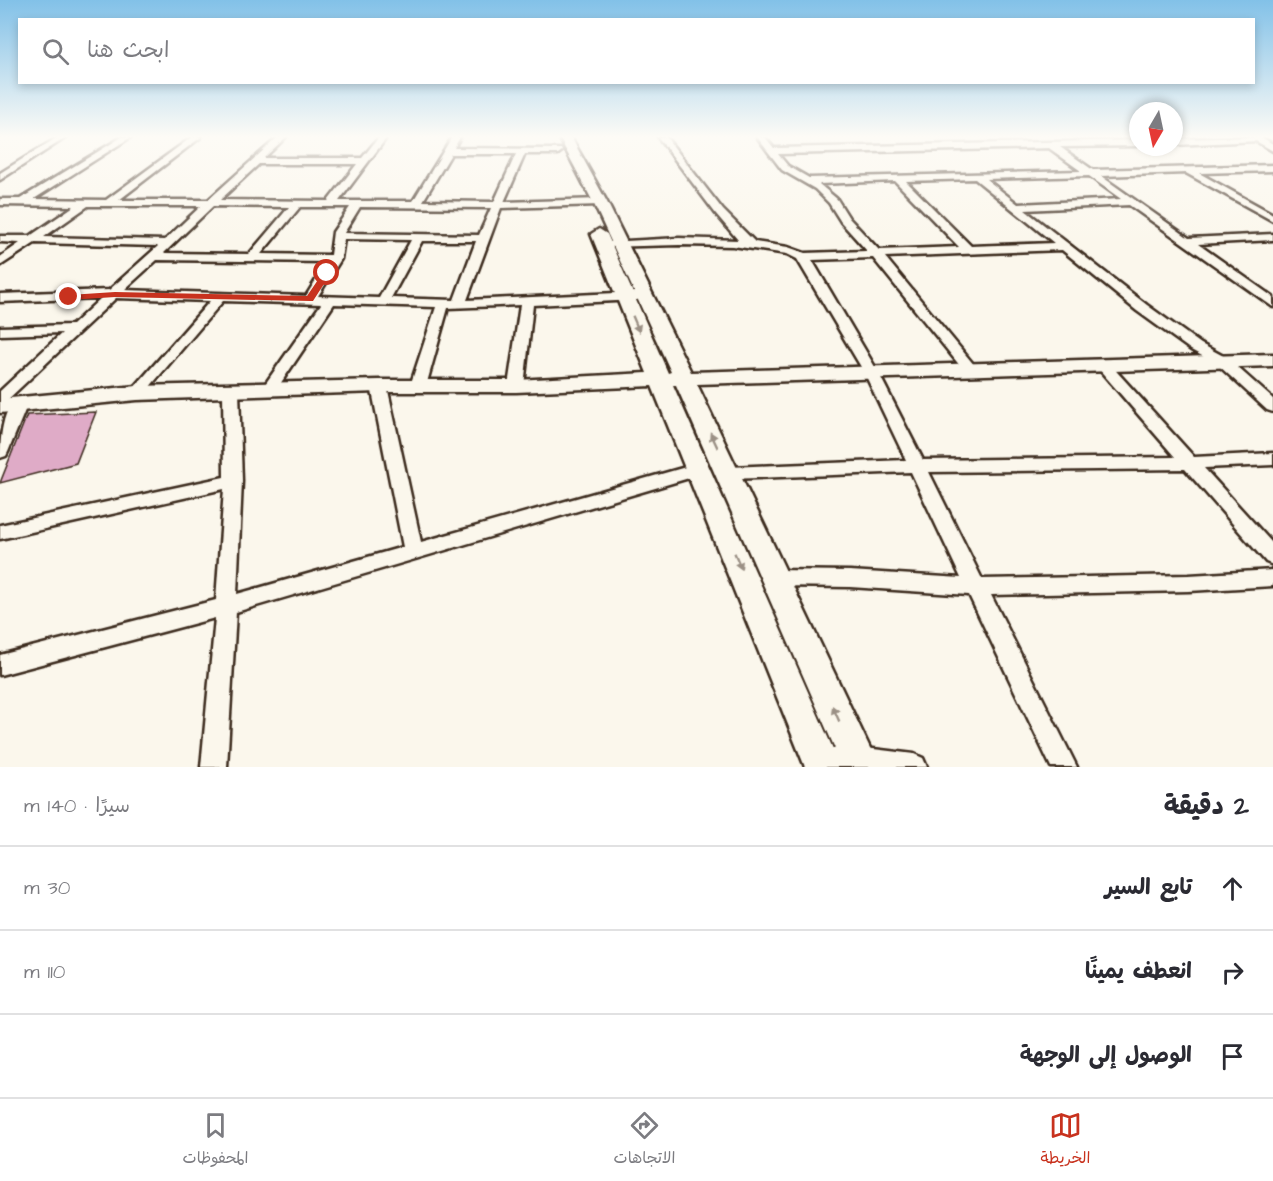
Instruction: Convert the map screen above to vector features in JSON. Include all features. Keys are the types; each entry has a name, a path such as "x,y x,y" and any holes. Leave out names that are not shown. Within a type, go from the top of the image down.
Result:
{"street":[{"path":"21,203 69,173"},
{"path":"108,203 148,173"},
{"path":"0,452 7,402 76,329 156,256 165,243 244,173"},
{"path":"331,204 356,173"},
{"path":"416,205 434,173"},
{"path":"459,304 483,238 512,173"},
{"path":"575,173 592,202 634,297 660,380 700,469 737,527 775,578 859,763"},
{"path":"691,173 734,228 751,244"},
{"path":"793,173 833,201 845,220 877,255 970,369"},
{"path":"1088,173 1273,303"},
{"path":"808,181 1145,173"},
{"path":"1192,173 1273,218"},
{"path":"978,177 1171,329 1222,361 1273,407"},
{"path":"898,179 969,251"},
{"path":"0,202 416,205 592,202"},
{"path":"1014,207 1131,202"},
{"path":"0,262 85,203"},
{"path":"252,258 297,204"},
{"path":"310,299 335,259 338,236 357,204"},
{"path":"338,236 483,238"},
{"path":"383,302 418,237"},
{"path":"1187,241 1273,237"},
{"path":"0,239 165,243"},
{"path":"611,244 708,241 785,249 803,257 1065,246"},
{"path":"156,256 335,259"},
{"path":"803,257 871,372 1064,767"},
{"path":"0,298 115,294 459,304 634,297"},
{"path":"137,393 220,297"},
{"path":"634,297 684,378 729,473 737,527 822,764 859,763 914,767"},
{"path":"269,390 330,300"},
{"path":"516,386 527,303"},
{"path":"418,386 442,304"},
{"path":"0,331 76,329"},
{"path":"7,402 137,393 380,386 516,386 684,378 1273,360"},
{"path":"1103,365 1273,556"},
{"path":"380,386 413,551"},
{"path":"214,767 233,481 231,391"},
{"path":"729,473 916,466 1189,463 1273,459"},
{"path":"0,665 226,606 700,469"},
{"path":"0,532 233,481"},
{"path":"775,578 850,579 975,587 1189,583 1273,578"}],"building":[{"path":"96,412 76,463 0,483 27,415"}],"route":[{"path":"69,297 115,294 310,299 327,273"}]}
